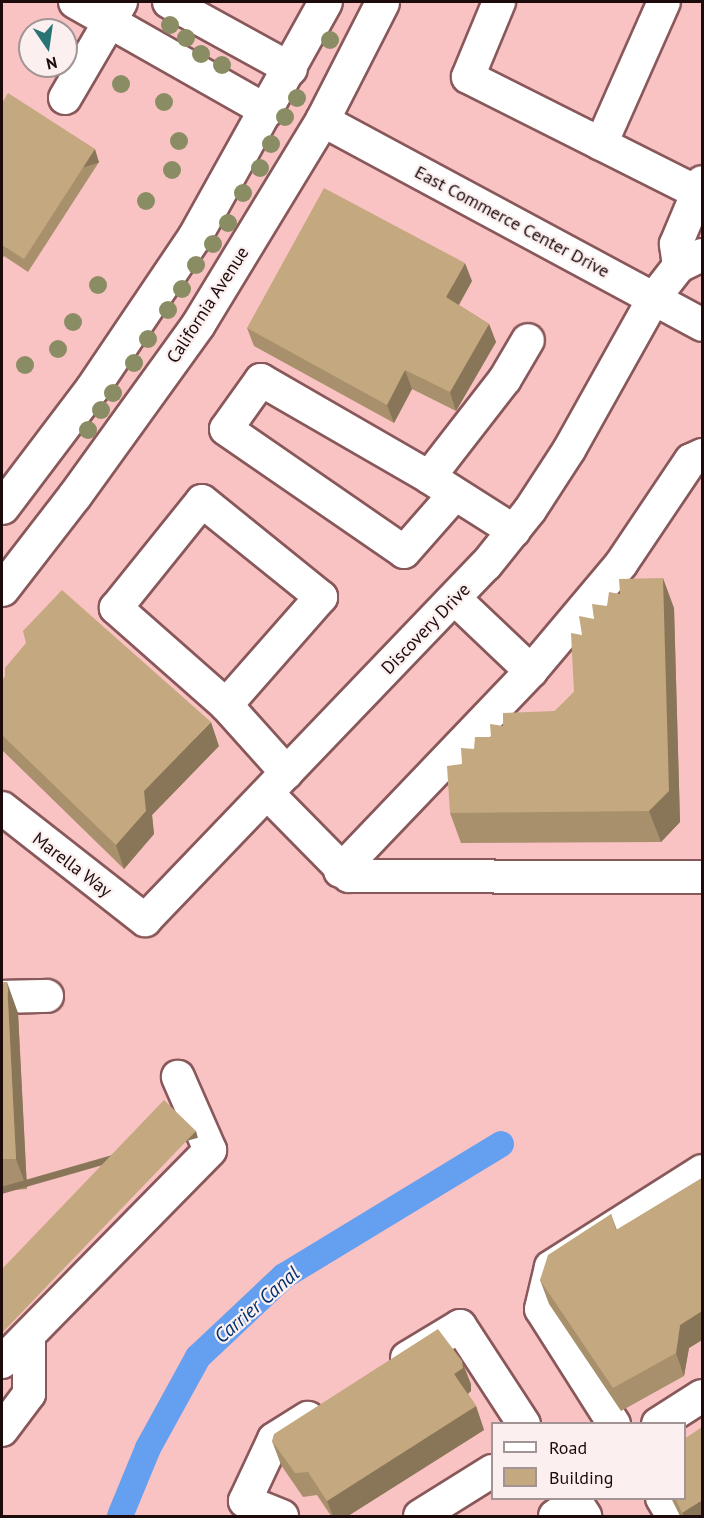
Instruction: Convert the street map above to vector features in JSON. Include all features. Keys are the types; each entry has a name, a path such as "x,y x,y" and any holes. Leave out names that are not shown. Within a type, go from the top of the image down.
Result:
{"main road":[{"path":"2,507 149,304 267,111 326,2"},
{"name":"California Avenue","path":"2,589 74,496 198,324 322,120 382,2"}],"street":[{"path":"75,2 115,11 267,111"},
{"path":"169,2 291,69"},
{"path":"499,2 468,77 601,144 700,187 676,244 691,260"},
{"path":"601,144 663,2"},
{"path":"65,98 115,11"},
{"name":"East Commerce Center Drive","path":"322,120 702,325"},
{"name":"Discovery Drive","path":"145,920 455,599 514,531 569,450 654,298 691,260"},
{"path":"429,477 505,379 528,340"},
{"path":"455,494 404,552 226,429 261,380 429,477 514,531"},
{"path":"340,871 531,671 621,564 691,460 702,455"},
{"path":"226,705 321,597 202,501 116,608 226,705 340,871 349,876 702,877"},
{"path":"455,599 531,671"},
{"name":"Marella Way","path":"2,808 145,920"},
{"path":"2,997 47,996"},
{"path":"2,1362 210,1150 178,1077"},
{"path":"613,1422 541,1309 551,1267 702,1171"},
{"path":"382,1373 460,1326 523,1422"},
{"path":"2,1430 29,1394 29,1336"},
{"path":"661,1422 702,1396"},
{"path":"282,1516 244,1501 274,1439 332,1403"},
{"path":"420,1516 491,1472"},
{"path":"663,1500 673,1516"}],"building":[{"path":"8,93 95,149 24,259 2,245 2,103"},
{"path":"324,188 465,263 446,297 489,324 450,392 405,370 387,405 247,328"},
{"path":"663,578 669,791 649,811 450,813 447,766 462,764 461,748 474,749 475,737 491,737 490,724 503,726 503,713 555,711 574,692 571,633 582,635 579,616 594,619 592,604 607,606 609,592 620,594 619,579"},
{"path":"62,590 211,722 144,791 146,811 116,845 2,735 2,681 5,668 26,643 23,631"},
{"path":"2,982 7,982 16,1159 2,1159"},
{"path":"164,1100 196,1131 2,1333 2,1269"},
{"path":"702,1178 702,1311 680,1325 676,1353 613,1388 540,1280 548,1255 611,1214 616,1230"},
{"path":"438,1329 462,1361 463,1368 454,1374 476,1406 327,1501 308,1472 295,1473 272,1441 274,1434"},
{"path":"702,1427 702,1500 682,1513 676,1500 686,1500 686,1438"}],"waterway":[{"name":"Carrier Canal","path":"120,1516 148,1448 198,1357 284,1276 501,1144"}]}
